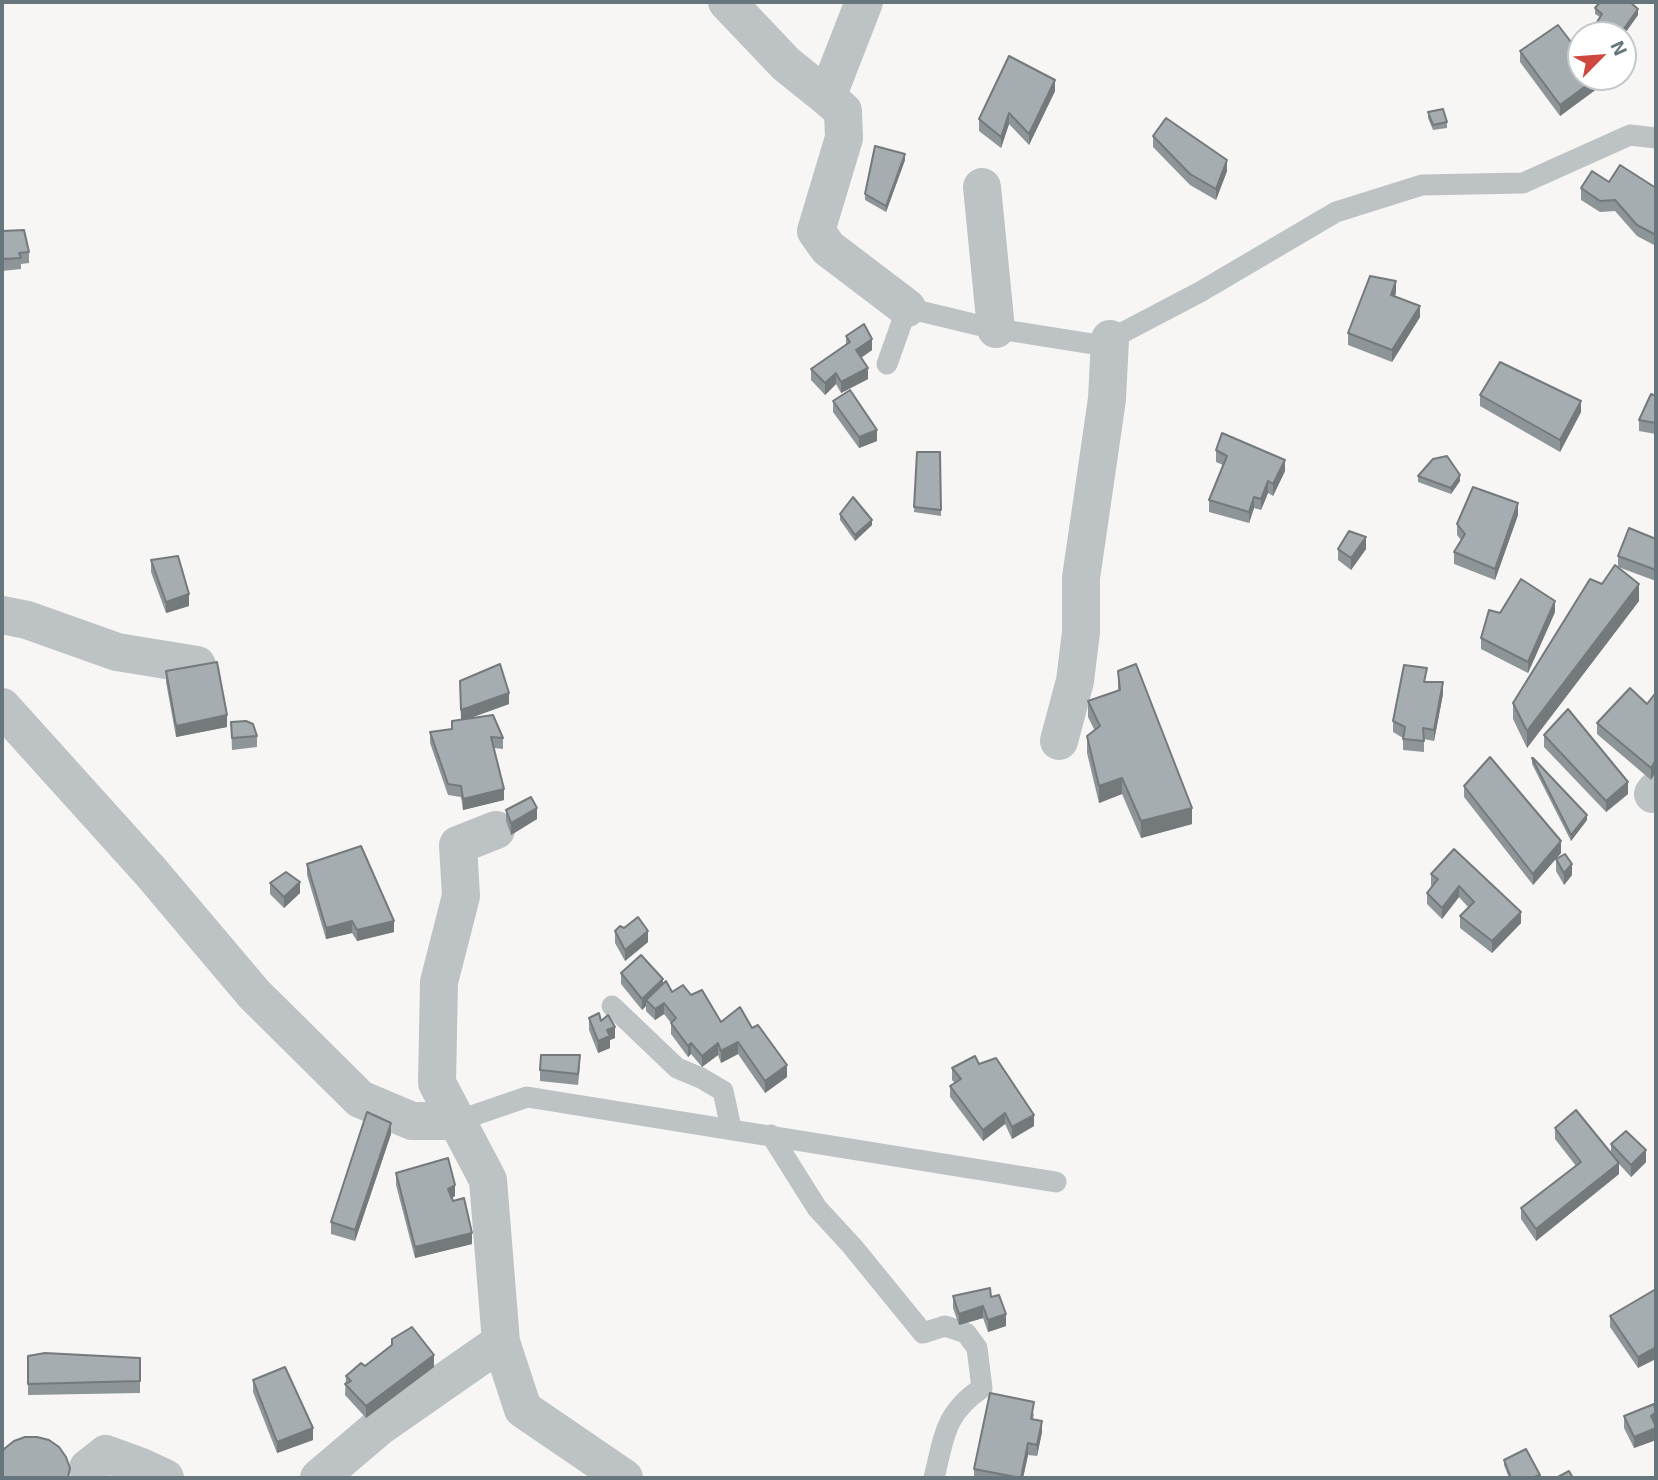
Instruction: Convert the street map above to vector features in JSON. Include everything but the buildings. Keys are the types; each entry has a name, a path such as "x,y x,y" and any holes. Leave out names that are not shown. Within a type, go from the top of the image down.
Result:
{"street":[{"path":"727,2 786,64 843,111 844,138 816,231 828,248 907,308"},
{"path":"827,97 864,2"},
{"path":"982,187 996,329"},
{"path":"1059,741 1074,681 1081,632 1081,578 1107,399 1110,339"},
{"path":"2,615 27,620 117,652 197,665"},
{"path":"2,707 150,870 254,994 360,1099 412,1121 457,1121"},
{"path":"496,830 458,845 461,896 439,982 437,1083 488,1180 501,1342 523,1409 624,1478"},
{"path":"319,1478 379,1427 501,1342"},
{"path":"88,1468 106,1454 165,1478"}],"lane":[{"path":"887,364 907,308 996,329 1099,345 1200,292 1336,212 1422,185 1524,183 1630,135 1656,138"},
{"path":"612,1006 677,1068 723,1091 731,1128"},
{"path":"457,1121 527,1097 1056,1182"},
{"path":"771,1135 817,1208 852,1246 923,1333 945,1326 965,1333 977,1349 982,1388 966,1398 949,1419 934,1478"}]}
